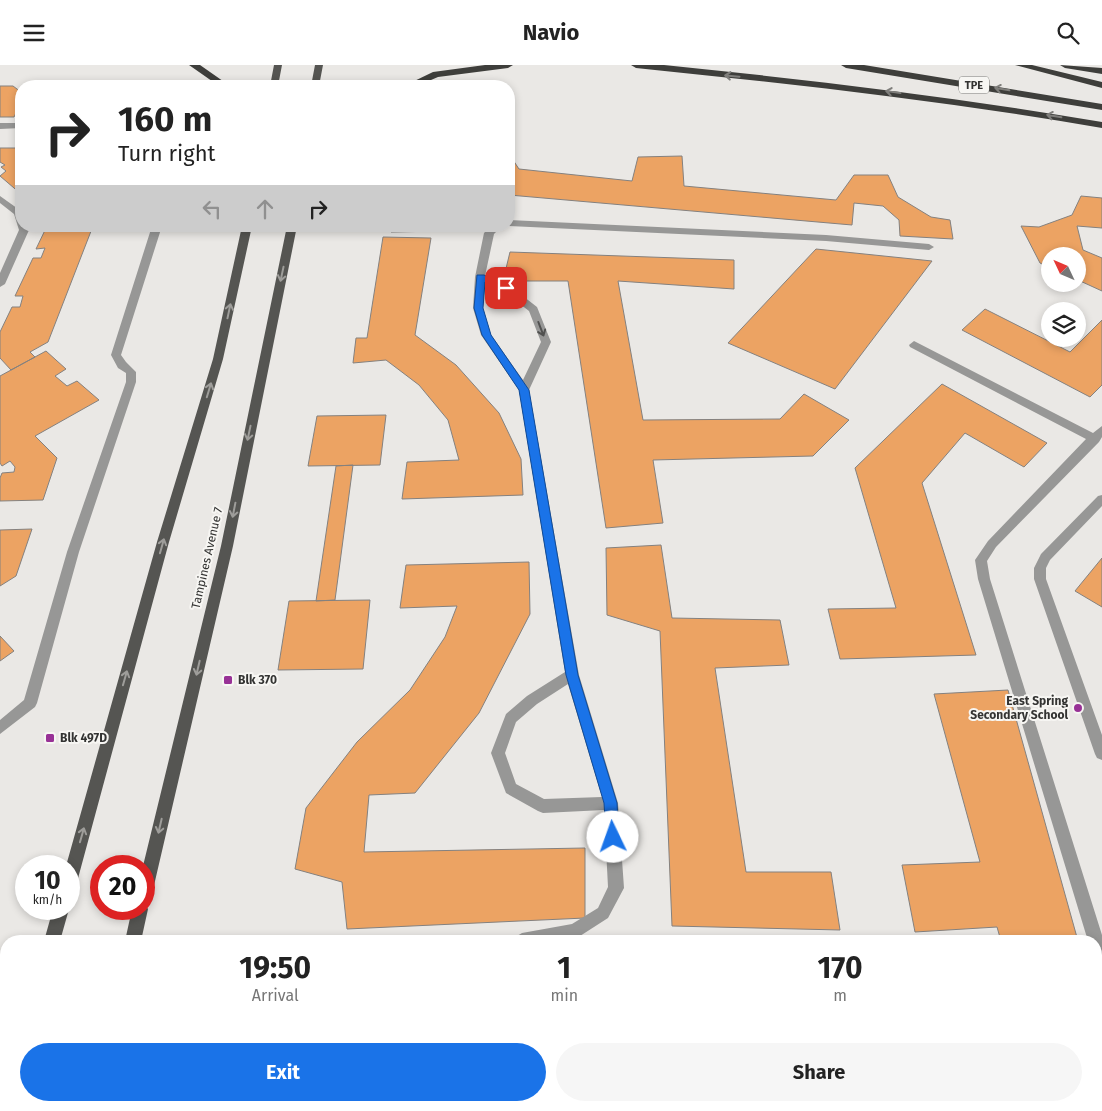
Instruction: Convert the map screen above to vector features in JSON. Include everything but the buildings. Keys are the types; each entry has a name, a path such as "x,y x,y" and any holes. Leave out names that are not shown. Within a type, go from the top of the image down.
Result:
{"highway":[{"path":"194,65 216,80"},
{"path":"422,80 436,74 508,65"},
{"path":"636,65 876,90 999,107 1102,125"},
{"name":"TPE","path":"846,65 1102,107"},
{"path":"1020,65 1102,85"},
{"path":"1064,65 1102,71"}],"main road":[{"path":"275,80 278,65"},
{"path":"317,80 319,65"},
{"path":"76,855 163,542 218,359 246,232"},
{"name":"Tampines Avenue 7","path":"153,855 227,546 291,232"},
{"path":"54,935 58,920"},
{"path":"134,935 138,920"}],"lane":[{"path":"0,126 15,125"},
{"path":"0,199 15,211"},
{"path":"515,223 826,238 929,247"},
{"path":"0,284 23,232"},
{"path":"0,728 30,703 73,552 130,382 131,372 122,365 116,355 155,232"},
{"path":"490,232 480,277 478,308 486,335 524,390 572,675 611,803 616,888 603,913 575,931 554,935"},
{"path":"480,277 506,288 534,309 546,342 524,390"},
{"path":"914,345 1098,434 992,544 981,560 984,579 1094,935"},
{"path":"1102,499 1044,557 1040,568 1040,579 1102,754"},
{"path":"572,675 532,700 511,717 498,753 511,788 543,806 611,803"}],"place":[{"name":"Blk 370","path":"228,680"},
{"name":"East Spring Secondary School","path":"1078,708"},
{"name":"Blk 497D","path":"50,738"}],"route":[{"path":"506,288 480,277 478,308 486,335 524,390 572,675 611,803 613,837"}]}
